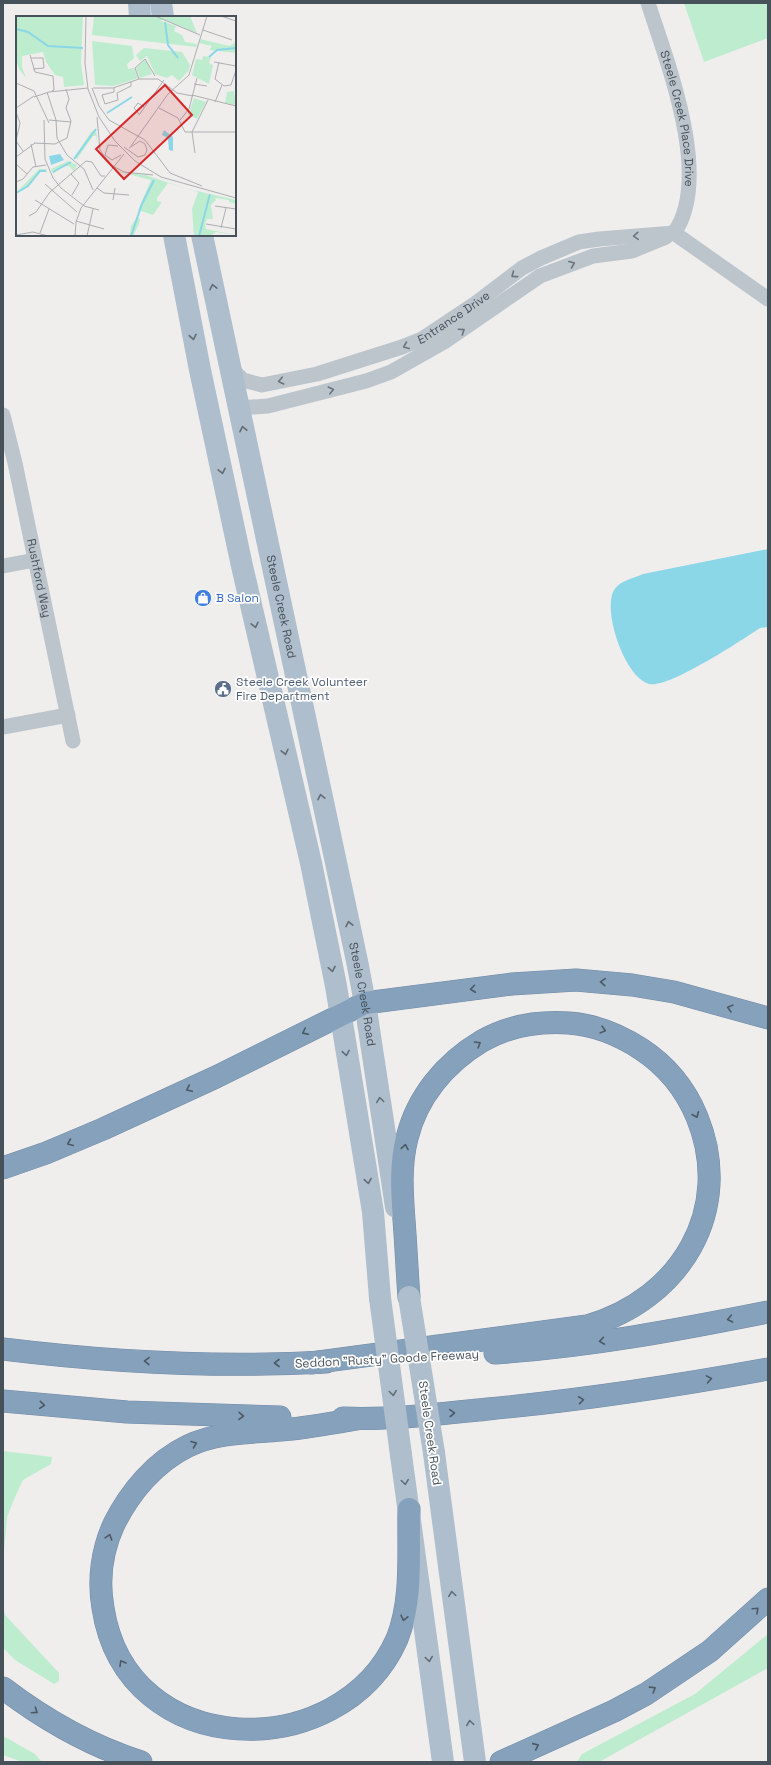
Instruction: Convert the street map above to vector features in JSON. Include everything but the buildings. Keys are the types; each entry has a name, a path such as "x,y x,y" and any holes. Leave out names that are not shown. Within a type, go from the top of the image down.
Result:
{"highway":[{"path":"3,1168 46,1153 216,1077 340,1014 365,1003 512,984 576,980 632,985 674,992 768,1018"},
{"path":"311,1363 587,1326 620,1315 653,1293 680,1265 697,1234 704,1215 709,1178 706,1142 700,1125 683,1089 670,1074 647,1053 612,1032 576,1024 558,1023 521,1026 504,1031 470,1049 453,1062 438,1077 426,1094 416,1113 407,1138 403,1161 402,1187 409,1297"},
{"name":"Seddon \"Rusty\" Goode Freeway","path":"3,1349 132,1360 217,1363 311,1363 528,1351 663,1332 768,1312"},
{"path":"409,1509 408,1593 404,1617 398,1638 389,1659 360,1696 345,1710 325,1722 304,1730 264,1738 239,1738 216,1734 193,1727 172,1716 156,1704 138,1686 122,1663 111,1641 104,1619 101,1596 104,1554 110,1533 121,1511 146,1476 175,1453 217,1436 238,1432 282,1430 357,1419 457,1412 572,1401 660,1389 768,1369"},
{"path":"3,1401 127,1412 357,1419"},
{"path":"501,1762 614,1711 646,1694 710,1651 768,1599"},
{"path":"3,1688 46,1719 72,1733 103,1748 141,1762"}],"main road":[{"path":"139,3 140,16"},
{"path":"161,3 163,16"},
{"path":"176,236 208,332 220,390 226,402 238,408"},
{"name":"Steele Creek Road","path":"176,236 200,370 242,566 311,863 340,1014 373,1212 380,1298 443,1762"},
{"name":"Steele Creek Road","path":"202,236 365,1003 434,1453 475,1762"},
{"path":"211,419 220,419 227,427 241,493 283,618"}],"street":[{"name":"Steele Creek Place Drive","path":"648,3 679,104 689,166 688,199 682,223 674,234"},
{"path":"674,234 768,299"},
{"name":"Entrance Drive","path":"230,366 244,380 262,385 317,374 383,354 422,339 476,303 522,268 541,258 579,242 600,239 674,234"},
{"name":"Entrance Drive","path":"238,408 268,406 366,381 391,372 444,342 540,276 593,256 632,251 674,234"},
{"name":"Rushford Way","path":"3,415 73,741"},
{"path":"3,566 35,560"},
{"path":"3,727 68,715"}],"green space":[{"path":"684,3 768,3 768,38 704,62"},
{"path":"3,1451 52,1457 51,1464 23,1480 15,1497 7,1517 3,1564"},
{"path":"3,1608 6,1616 59,1673 59,1681 54,1684 15,1660 3,1648"},
{"path":"768,1634 768,1668 599,1762 577,1762 582,1754 695,1694"},
{"path":"3,1736 35,1754 42,1762 23,1762 3,1755"}],"water":[{"path":"768,549 768,627 760,628 738,643 688,672 672,679 658,684 649,684 640,679 624,657 613,627 611,600 616,587 623,582 643,574"}],"place":[{"name":"B Salon","path":"203,598"},
{"name":"Steele Creek Volunteer Fire Department","path":"223,689"}]}
